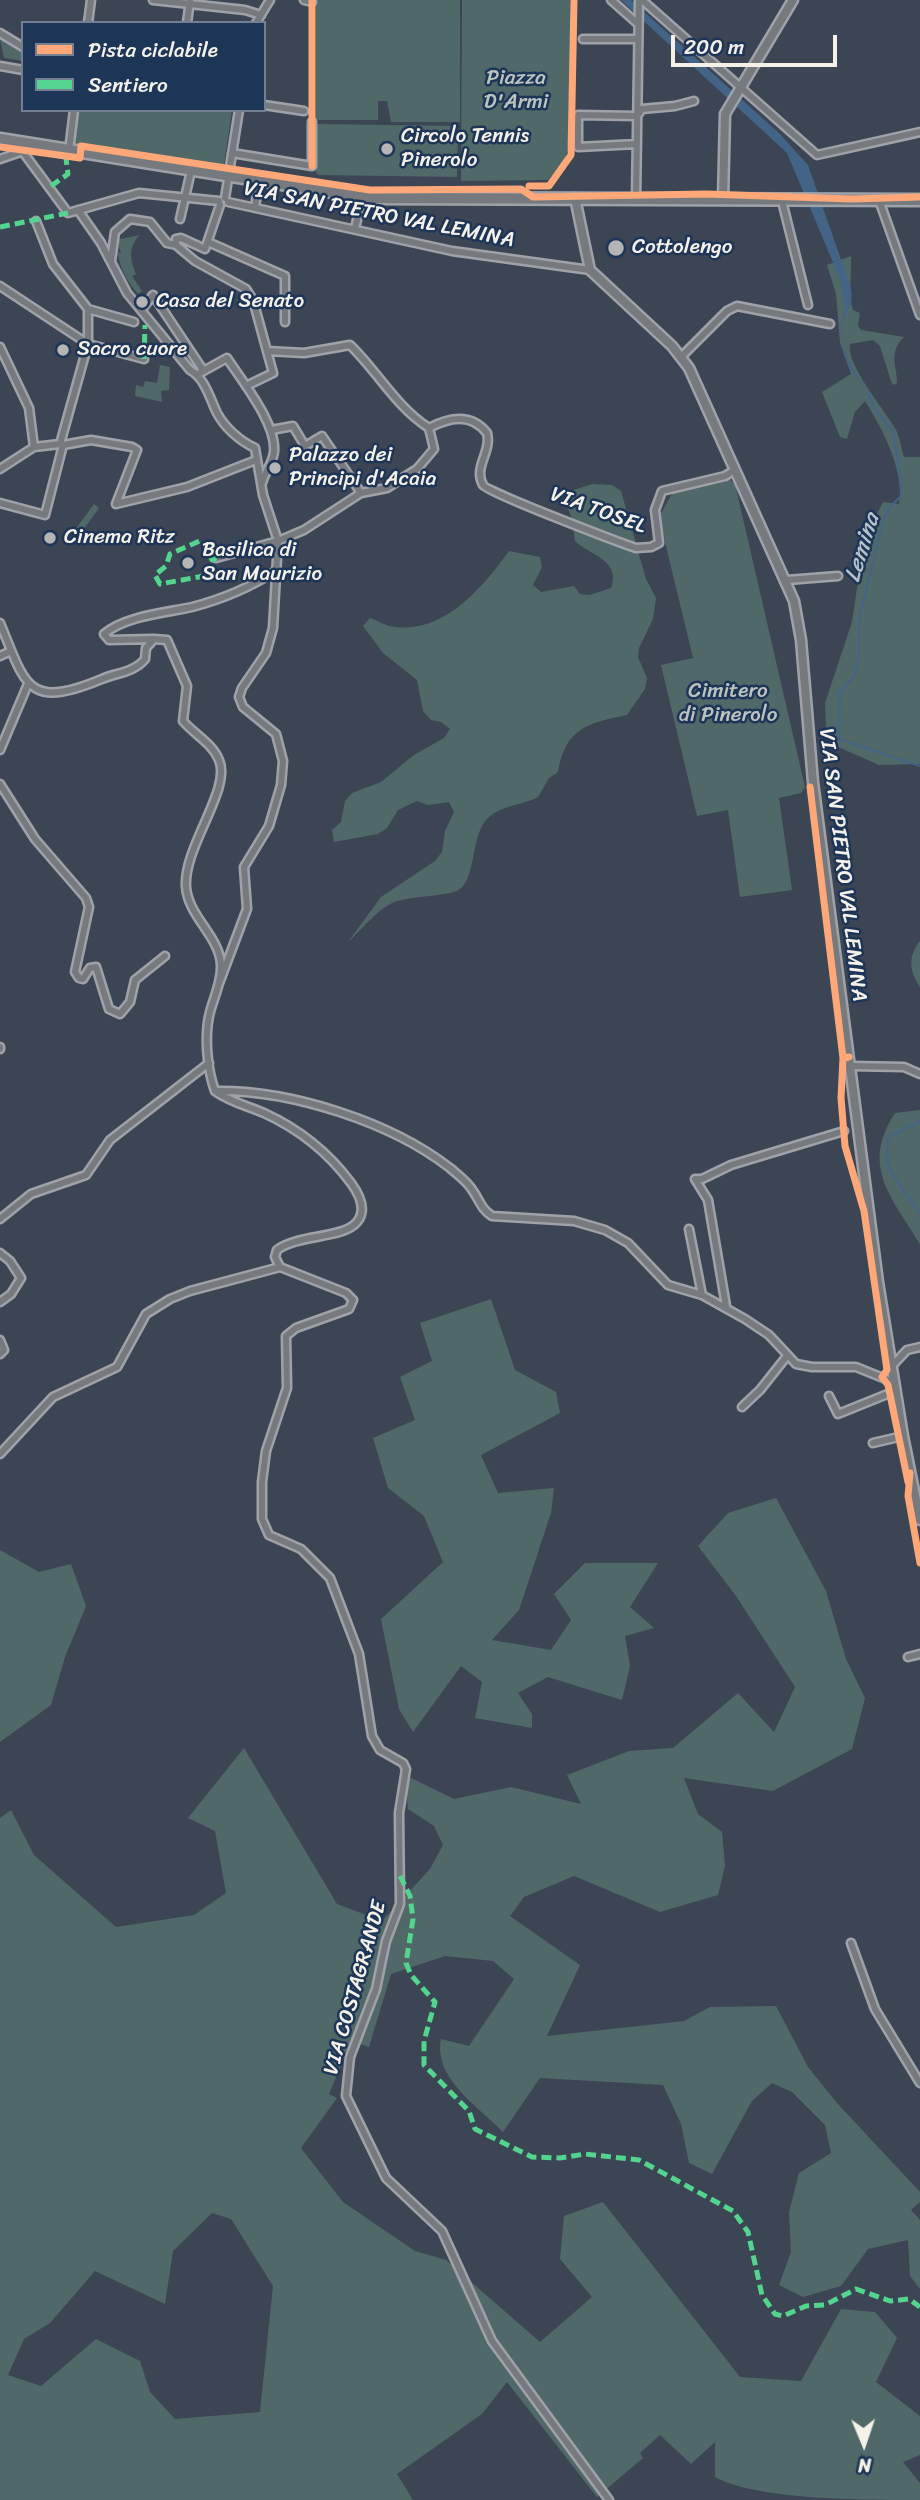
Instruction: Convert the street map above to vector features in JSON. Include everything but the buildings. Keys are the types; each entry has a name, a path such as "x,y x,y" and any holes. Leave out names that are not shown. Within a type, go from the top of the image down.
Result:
{"main road":[{"path":"0,139 362,197 920,200"}],"street":[{"path":"88,21 92,0"},
{"path":"153,0 190,2 261,15"},
{"path":"257,21 270,0"},
{"path":"304,0 312,2"},
{"path":"611,0 638,21"},
{"path":"636,200 638,21 641,0"},
{"path":"641,0 738,89 817,155 920,132"},
{"path":"723,200 723,125 730,104 793,0"},
{"path":"187,21 190,2"},
{"path":"0,33 21,46"},
{"path":"583,39 638,39"},
{"path":"0,66 21,70"},
{"path":"637,116 642,109 676,106 694,100"},
{"path":"266,105 304,111"},
{"path":"69,150 74,112"},
{"path":"176,244 177,239 181,238 204,250 208,242 223,201 239,112"},
{"path":"637,116 578,115 578,146 637,144"},
{"path":"232,153 312,166 312,122"},
{"path":"0,159 40,145"},
{"name":"VIA SAN PIETRO VAL LEMINA","path":"23,152 68,213 139,193 187,197 255,207 463,253 590,270 681,357 696,382 733,471 787,580 797,609 802,640 809,745 850,1066 891,1367 920,1520"},
{"path":"180,219 191,171"},
{"path":"255,207 259,182"},
{"path":"355,229 362,197"},
{"path":"575,198 590,270"},
{"path":"878,200 920,315"},
{"path":"782,201 808,305"},
{"path":"78,210 111,261 127,293 190,370 201,372 227,358 246,386 275,440 274,454 261,487"},
{"path":"111,261 115,232 130,219 150,222 167,243 176,244 195,261 246,289 253,300 273,373 246,386"},
{"path":"36,221 53,264 88,309 134,322"},
{"path":"208,242 285,276 285,322"},
{"path":"0,286 88,344 144,359"},
{"path":"142,309 153,295 201,372 219,416 244,443 255,448 261,487 278,541 273,628 266,653 239,697 243,707 276,734 284,761 281,785 269,826 244,867 247,909 218,986 208,1022 209,1063 215,1091"},
{"path":"681,357 727,311 737,306 830,324"},
{"path":"0,503 46,515 61,445 88,344 88,309"},
{"path":"216,558 278,541 304,530 361,493 387,488 417,469 434,449 429,428 408,415 383,379 350,345 304,353 267,351"},
{"path":"0,347 29,408 34,447"},
{"name":"VIA TOSEL","path":"429,428 464,417 476,421 487,433 487,454 481,465 484,487 636,548 651,547 659,543 655,510 662,491 733,471"},
{"path":"271,430 293,426 305,446 322,436 361,493"},
{"path":"0,469 34,447 91,440 137,450 116,504 187,487 256,460"},
{"path":"218,986 221,964 192,908 186,888 191,852 217,792 222,768 215,752 183,720 187,686 170,644 162,639 108,640 104,634 110,629 149,616 225,597 277,570"},
{"path":"787,580 838,576"},
{"path":"0,623 27,684 50,692 89,686 141,665 146,648 154,639"},
{"path":"0,656 11,651"},
{"path":"0,750 27,684"},
{"path":"0,784 51,862 86,898 89,907 75,972 79,978 83,979 89,968 96,967 109,1009 120,1014 130,1002 135,980 165,956"},
{"path":"0,1219 31,1194 86,1175 110,1140 209,1063"},
{"path":"850,1066 904,1068 920,1074"},
{"path":"0,1454 53,1397 117,1367 146,1314 170,1299 190,1291 280,1267 275,1257 285,1245 355,1224 362,1213 361,1200 345,1176 302,1135 215,1091"},
{"path":"215,1091 238,1091 288,1100 371,1124 431,1155 453,1171 473,1189 480,1205 492,1216 574,1221 605,1230 628,1243 668,1284 726,1306 769,1335 787,1356 801,1366 856,1367 894,1386"},
{"path":"726,1306 708,1200 695,1179 702,1179 731,1166 844,1130"},
{"path":"689,1229 702,1295"},
{"path":"0,1253 10,1261 20,1278 11,1294 0,1302"},
{"name":"VIA COSTAGRANDE","path":"280,1267 346,1293 353,1300 349,1309 296,1328 286,1336 287,1388 266,1451 262,1519 269,1535 301,1549 319,1564 337,1595 359,1654 372,1736 380,1750 403,1763 406,1769 398,1823 400,1904 386,1941 376,1989 351,2057 346,2096 386,2178 442,2231 492,2341 609,2500"},
{"path":"0,1340 4,1350 0,1354"},
{"path":"891,1367 907,1350 920,1347"},
{"path":"741,1407 760,1390 787,1356"},
{"path":"829,1396 838,1414 894,1386"},
{"path":"873,1443 903,1436"},
{"path":"908,1657 920,1654"},
{"path":"851,1943 875,2009 920,2083"}],"green space":[{"path":"316,0 460,0 460,122 391,122 387,101 378,101 378,120 316,120"},
{"name":"Piazza D'Armi","path":"462,0 570,0 570,136 565,161 548,180 461,181"},
{"path":"0,39 21,52 21,61 4,58"},
{"path":"78,112 232,112 223,172 77,147"},
{"name":"Circolo Tennis Pinerolo","path":"316,124 458,126 457,177 319,175 316,173"},
{"path":"140,235 133,244 131,253 136,274 132,276 142,291 138,294 122,270 118,253 121,252 116,240"},
{"path":"851,256 851,298 853,310 860,313 858,326 861,330 904,337 896,348 894,359 897,383 893,385 880,346 873,340 850,344 850,353 867,387 896,430 904,457 920,457 920,764 879,765 836,746 826,728 825,703 852,622 864,540 883,502 899,504 900,491 891,450 865,401 855,412 847,439 840,437 822,392 851,374 840,343 836,294 827,265"},
{"path":"160,365 170,367 169,390 161,391 162,402 135,396 136,385 143,387 145,381 157,383"},
{"name":"Cimitero di Pinerolo","path":"729,479 735,484 805,787 801,793 779,798 792,890 740,897 728,810 697,816 661,665 693,658 659,517 673,492"},
{"path":"592,484 612,485 621,491 646,579 656,598 653,619 639,648 638,657 647,678 645,689 627,715 589,725 572,737 561,758 558,772 549,778 538,797 500,810 489,817 479,833 469,875 460,889 392,903 374,916 348,942 381,897 435,861 442,852 445,831 454,812 449,802 428,805 417,801 398,810 387,828 378,834 334,842 332,830 341,822 345,801 352,793 381,782 414,755 444,738 450,729 441,722 431,720 423,711 417,680 383,653 363,626 370,618 388,625 409,627 444,617 474,593 509,551 540,557 542,567 533,585 541,592 574,586 580,594 590,595 611,588 612,571 608,565 575,541 572,519 564,498 571,491"},
{"path":"94,504 99,508 78,537 72,534"},
{"path":"920,941 920,987 911,964 913,952"},
{"path":"920,1110 920,1244 899,1212 884,1181 880,1166 880,1149 895,1113"},
{"path":"491,1299 515,1370 556,1392 560,1413 481,1455 498,1493 554,1488 551,1513 519,1610 492,1640 551,1650 571,1620 554,1594 585,1563 658,1563 630,1607 654,1628 625,1636 630,1666 622,1700 548,1677 518,1693 532,1714 532,1728 475,1718 482,1682 461,1666 413,1732 399,1709 381,1619 443,1562 424,1516 388,1488 373,1438 415,1420 400,1377 432,1361 420,1323"},
{"path":"776,1498 826,1591 846,1659 865,1698 852,1749 773,1791 684,1778 698,1814 722,1832 725,1866 718,1895 660,1912 574,1876 524,1897 510,1916 580,1965 547,2036 684,2021 710,2007 776,2006 808,2067 837,2103 920,2192 920,2202 911,2210 920,2220 920,2289 910,2276 908,2240 868,2249 841,2286 803,2297 779,2285 791,2252 789,2212 799,2173 831,2153 825,2125 792,2092 772,2083 752,2101 712,2174 689,2163 681,2124 663,2085 540,2078 503,2132 451,2079 440,2053 441,2039 469,2046 514,1979 493,1961 445,1956 391,1974 369,2047 351,2041 329,2094 337,2098 301,2148 343,2202 415,2251 446,2260 540,2342 592,2297 560,2259 564,2216 603,2202 740,2377 801,2381 841,2309 875,2312 897,2338 876,2382 920,2416 920,2455 903,2462 920,2483 920,2500 812,2497 734,2485 715,2477 715,2442 691,2464 660,2435 640,2453 643,2458 597,2497 507,2382 482,2414 397,2474 413,2500 0,2500 0,1818 11,1810 34,1855 116,1927 194,1915 226,1893 215,1831 188,1818 244,1748 337,1904 382,1921 430,1869 443,1845 434,1826 408,1809 405,1775 454,1799 511,1787 581,1804 567,1775 629,1751 673,1748 738,1693 774,1732 795,1687 736,1596 698,1546 728,1513","holes":["212,2213 231,2219 273,2286 260,2412 175,2419 150,2392 140,2361 96,2339 41,2386 8,2375 24,2339 50,2323 95,2271 165,2304 173,2251"]},
{"path":"0,1550 39,1572 71,1564 86,1606 65,1657 51,1705 0,1742"}],"water":[{"path":"621,0 631,0 779,133 808,165 851,288 851,304 842,325 842,344 840,328 845,308 840,279 787,153"},
{"path":"842,344 869,394 850,369"}],"waterway":[{"name":"Lemina","path":"868,392 875,409 893,431 902,486 901,496 889,508 882,525 859,620 859,656 855,675 840,692 839,739 920,766"},
{"name":"Lemina","path":"920,1121 889,1137 887,1148 887,1158 895,1178 920,1213"}],"marked path":[{"path":"51,186 68,174 65,150"},
{"path":"0,227 68,213"},
{"path":"144,359 145,325"},
{"path":"216,558 212,560 202,540 170,554 166,566 155,575 160,584 220,573"},
{"path":"400,1876 410,1896 413,1919 406,1963 411,1975 435,2002 424,2041 424,2065 469,2111 475,2129 532,2157 560,2158 585,2154 639,2160 733,2211 748,2232 762,2295 775,2314 783,2316 806,2306 825,2305 856,2289 890,2301 909,2299 920,2307"}],"cycle path":[{"path":"312,0 312,166"},
{"path":"529,186 549,186 571,155 574,0"},
{"path":"0,147 80,158 81,146 370,190 521,189 533,197 706,194 852,199 920,197"},
{"path":"810,787 843,1058"},
{"path":"849,1057 843,1058 841,1098 845,1146 864,1211 887,1370 882,1377 888,1385 908,1482"},
{"path":"910,1473 908,1496 920,1563"}],"place":[{"name":"Circolo Tennis Pinerolo","path":"387,149"},
{"name":"Cottolengo","path":"616,248"},
{"name":"Casa del Senato","path":"142,302"},
{"name":"Sacro cuore","path":"63,350"},
{"name":"Palazzo dei Principi d'Acaia","path":"275,468"},
{"name":"Cinema Ritz","path":"50,538"},
{"name":"Basilica di San Maurizio","path":"188,563"}]}
